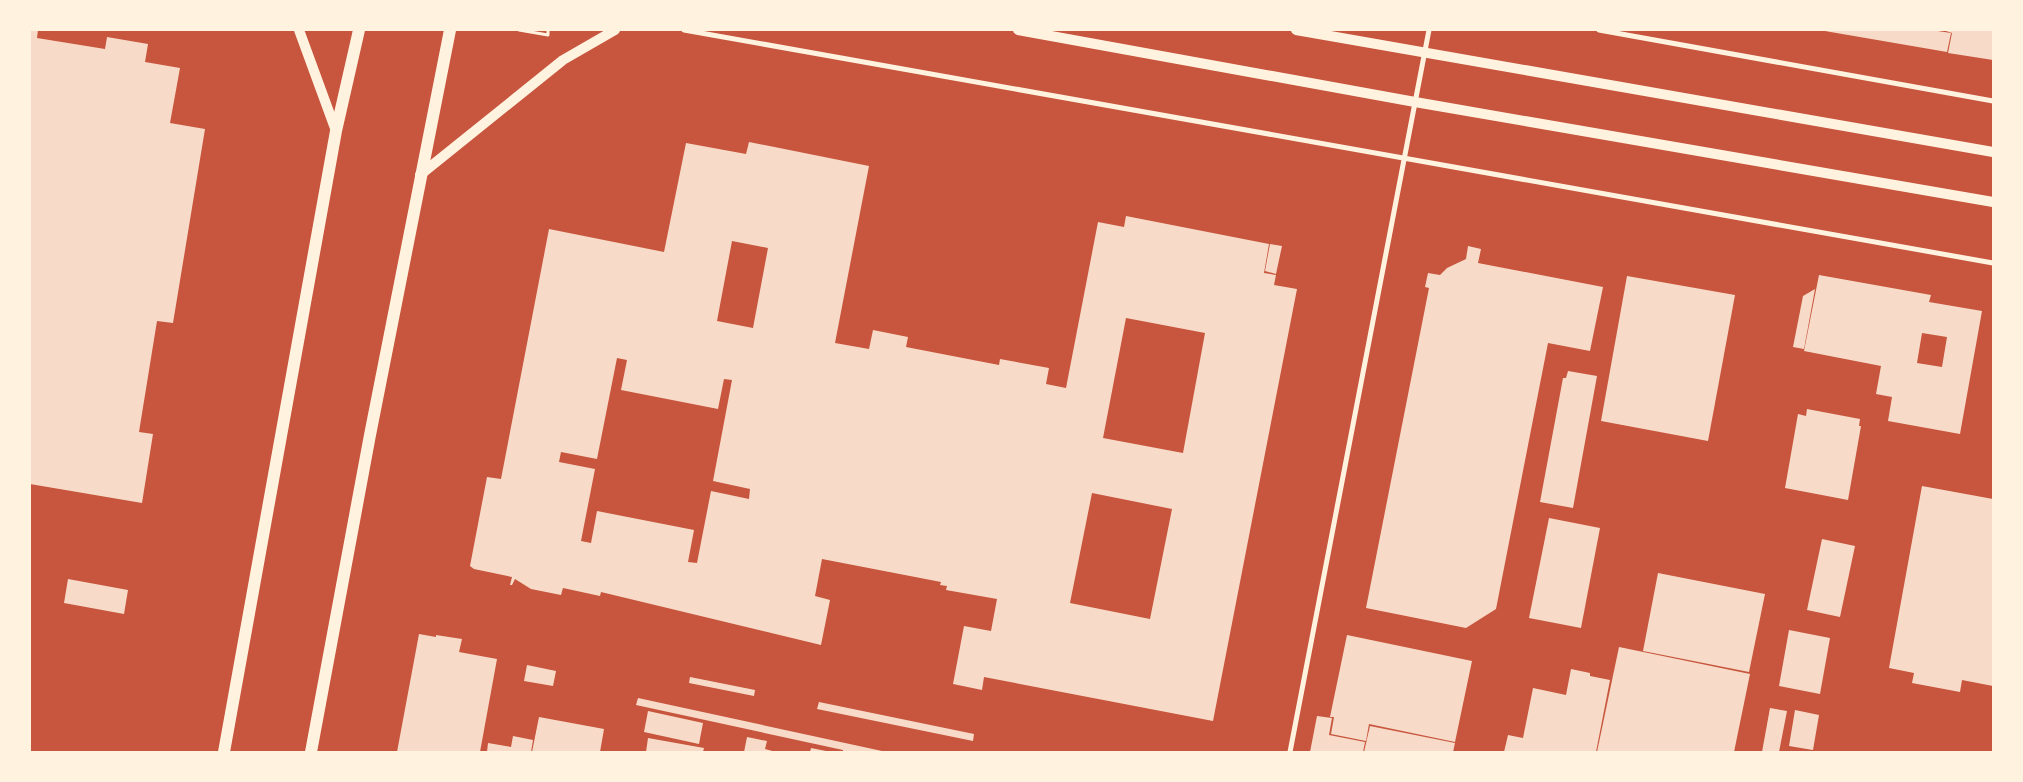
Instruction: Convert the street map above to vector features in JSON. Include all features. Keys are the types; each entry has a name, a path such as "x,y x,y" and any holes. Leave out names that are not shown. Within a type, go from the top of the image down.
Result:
{"main road":[{"path":"299,30 336,131"},
{"path":"224,752 336,131 359,30"},
{"path":"311,752 420,175 450,30"},
{"path":"420,175 563,60 615,30"},
{"path":"1018,30 1415,102 1993,202"},
{"path":"1296,30 1993,152"}],"street":[{"path":"684,30 1993,262"},
{"path":"1290,752 1429,30"},
{"path":"1599,30 1993,101"}],"path":[{"path":"519,30 548,35 548,30"}],"building":[{"path":"30,30 38,30 37,38 105,49 107,37 148,44 145,62 180,68 170,123 205,129 173,323 157,321 139,432 153,434 142,503 30,484"},
{"path":"1819,30 1931,30 1951,33 1947,52"},
{"path":"1943,30 1993,30 1993,60 1948,53 1952,33"},
{"path":"749,142 869,166 835,343 869,349 873,330 908,337 906,347 999,365 1000,359 1049,368 1046,384 1066,388 1098,222 1124,227 1126,216 1269,244 1264,273 1276,275 1274,285 1297,289 1213,721 984,677 982,690 953,684 964,626 991,631 997,599 946,590 947,586 940,585 941,582 822,559 815,596 830,600 821,645 601,592 600,596 563,588 561,595 531,589 515,579 512,585 510,585 512,577 474,569 470,566 487,477 501,479 549,229 664,252 686,143 746,154","holes":["732,241 768,248 753,328 717,321","1126,318 1205,333 1183,453 1103,438","617,358 627,360 621,390 718,409 724,379 732,380 713,481 750,489 749,499 711,491 697,563 688,562 694,530 597,511 591,543 581,541 595,469 559,462 561,452 597,459","1092,493 1172,509 1150,619 1070,603"]},
{"path":"1270,244 1282,246 1276,274 1265,271"},
{"path":"1468,246 1481,249 1478,263 1603,287 1590,351 1548,343 1496,609 1466,628 1366,608 1429,288 1425,287 1428,273 1440,275 1447,268 1466,259"},
{"path":"1819,275 1931,295 1929,302 1982,311 1960,434 1888,421 1892,397 1876,394 1881,366 1804,351","holes":["1922,333 1947,337 1942,367 1917,363"]},
{"path":"1627,276 1735,295 1708,441 1601,421"},
{"path":"1815,289 1804,349 1793,347 1803,296"},
{"path":"1568,371 1597,376 1573,508 1540,502 1563,378 1566,378"},
{"path":"1807,409 1860,419 1859,426 1861,426 1848,500 1785,488 1798,414 1806,416"},
{"path":"1922,486 1993,499 1993,686 1962,680 1960,692 1912,683 1914,673 1889,668"},
{"path":"1549,518 1600,528 1581,628 1529,618"},
{"path":"1822,539 1855,546 1840,617 1807,610"},
{"path":"1658,573 1765,594 1749,672 1643,651"},
{"path":"68,579 128,590 124,614 64,603"},
{"path":"1789,630 1830,638 1820,694 1779,686"},
{"path":"419,634 462,639 459,652 497,659 480,752 397,752"},
{"path":"1347,635 1472,661 1455,742 1369,724 1366,741 1331,734 1334,717 1330,717"},
{"path":"1619,647 1750,674 1734,752 1597,752"},
{"path":"527,665 556,671 553,686 524,681"},
{"path":"1571,669 1590,673 1590,676 1610,680 1596,752 1504,752 1508,735 1523,738 1533,688 1566,695"},
{"path":"690,677 755,690 754,696 689,683"},
{"path":"638,698 882,752 843,752 843,750 636,705"},
{"path":"819,702 974,734 973,741 817,709"},
{"path":"1770,708 1787,711 1779,752 1762,752"},
{"path":"1795,710 1819,715 1813,750 1789,746"},
{"path":"648,711 703,723 699,744 644,732"},
{"path":"1317,716 1332,718 1329,735 1365,742 1363,752 1310,752"},
{"path":"539,717 604,729 600,752 532,752"},
{"path":"1370,726 1455,743 1453,752 1364,752"},
{"path":"513,736 533,740 531,752 487,752 488,743 511,747"},
{"path":"747,737 767,741 765,749 776,752 744,752"},
{"path":"648,738 704,748 703,752 646,752"},
{"path":"811,748 826,751 826,752 810,752"}]}
